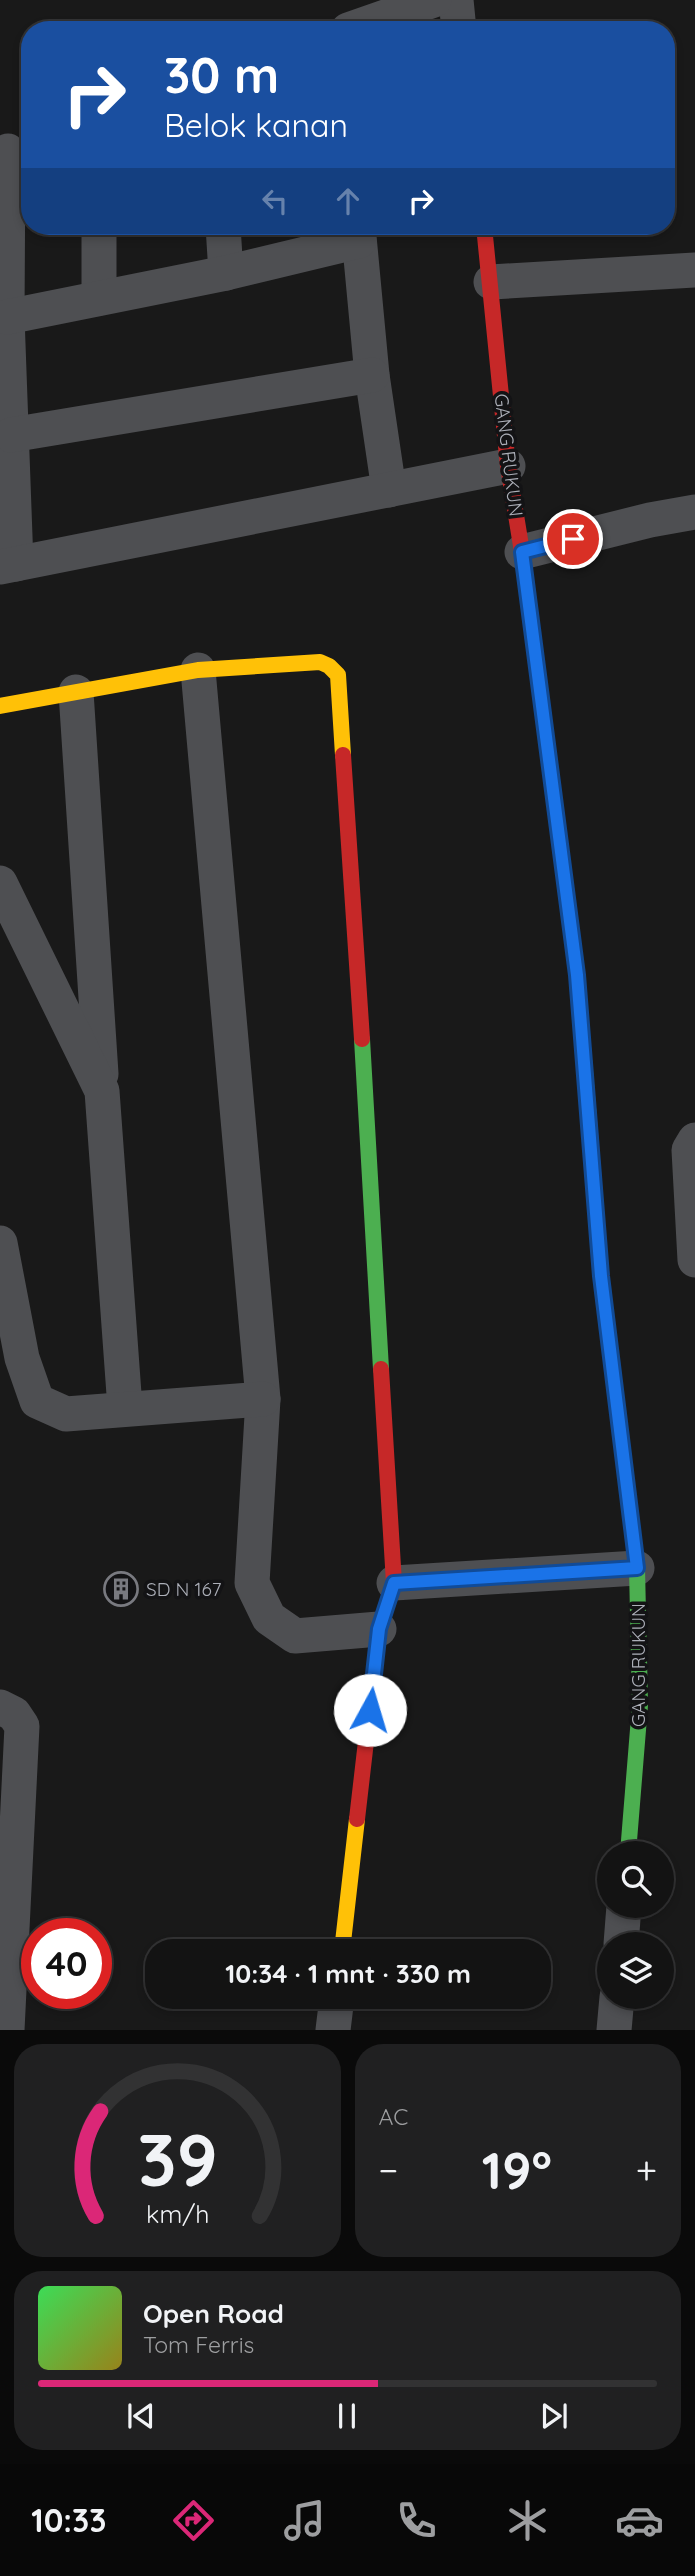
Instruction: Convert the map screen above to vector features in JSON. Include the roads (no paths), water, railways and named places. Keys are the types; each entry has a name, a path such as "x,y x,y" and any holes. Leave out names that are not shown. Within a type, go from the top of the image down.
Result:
{"street":[{"path":"374,21 433,0"},
{"path":"456,0 458,21"},
{"path":"13,149 7,317 11,435 8,566 508,466"},
{"path":"99,235 99,298"},
{"path":"224,235 226,273"},
{"path":"7,317 226,273 351,235"},
{"path":"358,235 372,375 389,489"},
{"name":"GANG RUKUN","path":"485,235 508,466 522,552 577,975 601,1276 637,1568 640,1705 629,1841"},
{"path":"491,282 695,270"},
{"path":"11,435 372,375"},
{"path":"522,552 650,520 695,512"},
{"path":"0,706 198,670 320,662 338,674 394,1583 379,1629 343,1939"},
{"path":"198,670 263,1399 252,1583 269,1618 296,1636 379,1629"},
{"path":"76,692 125,1408"},
{"path":"0,883 102,1091"},
{"path":"695,1140 689,1150 695,1260"},
{"path":"0,1242 22,1358 37,1401 66,1414 263,1399"},
{"path":"394,1583 637,1568"},
{"path":"7,2030 11,1716"},
{"path":"333,2030 336,2009"},
{"path":"614,2030 616,2009"}],"place":[{"name":"SD N 167","path":"121,1589"}]}
